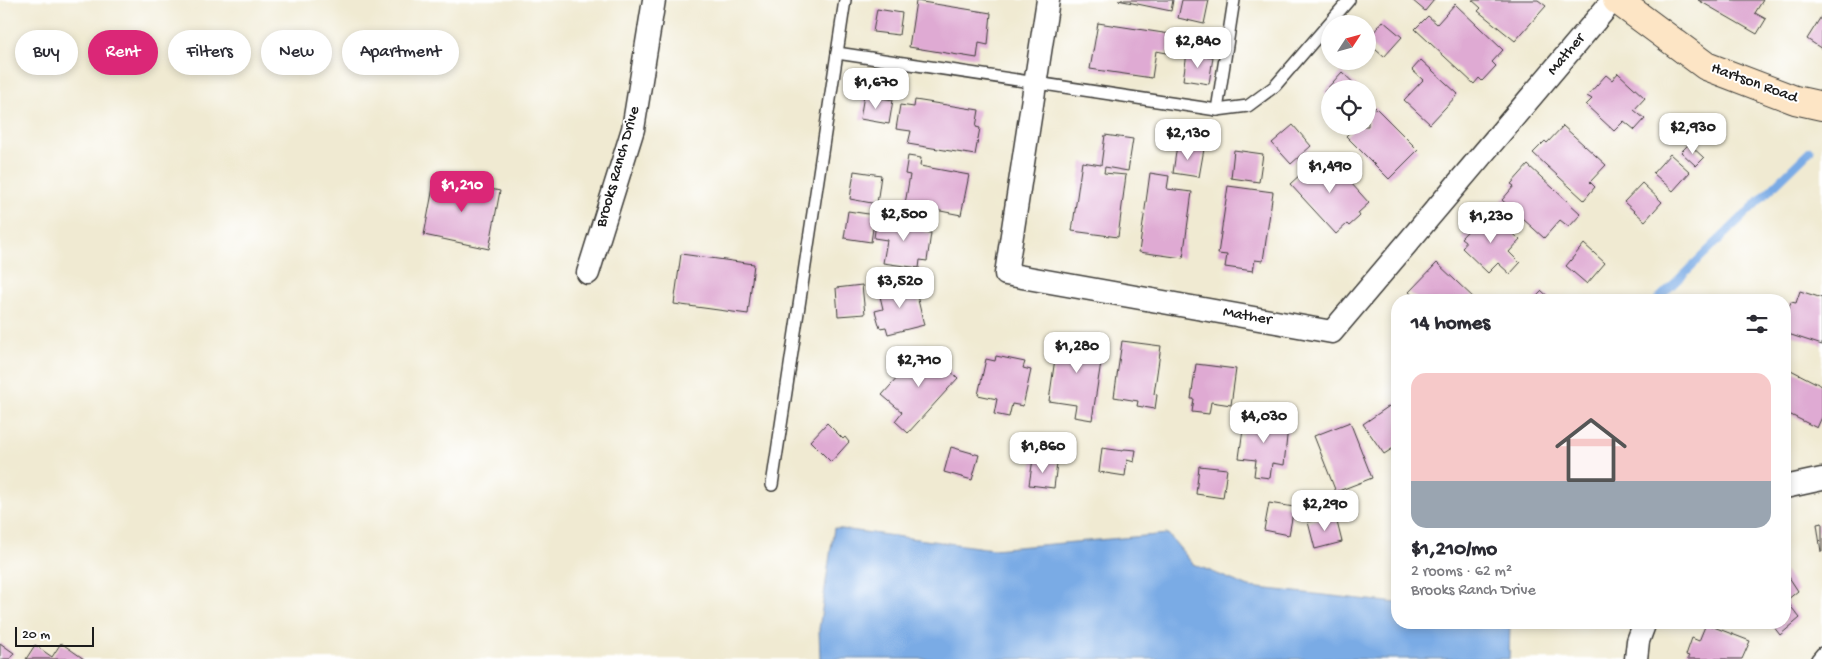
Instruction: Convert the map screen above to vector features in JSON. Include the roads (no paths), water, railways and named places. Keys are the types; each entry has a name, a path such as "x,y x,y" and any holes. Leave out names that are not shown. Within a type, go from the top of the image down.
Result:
{"street":[{"name":"Brooks Ranch Drive","path":"588,273 633,129 654,0"},
{"name":"Mather","path":"1048,0 1006,274 1332,332 1615,0"},
{"name":"Hartson Road","path":"1615,0 1706,66 1795,100 1822,106"},
{"path":"1791,486 1822,479"},
{"path":"1636,659 1638,641 1642,629"}],"lane":[{"path":"772,484 845,0"},
{"path":"1217,110 1234,0"},
{"path":"837,53 1217,110 1248,106 1275,86 1348,0"},
{"path":"1817,659 1822,653"}],"water":[{"path":"834,528 993,549 1168,534 1193,564 1249,587 1391,602 1391,629 1510,629 1509,659 820,659 819,629"}],"waterway":[{"path":"1663,294 1810,151"}]}
